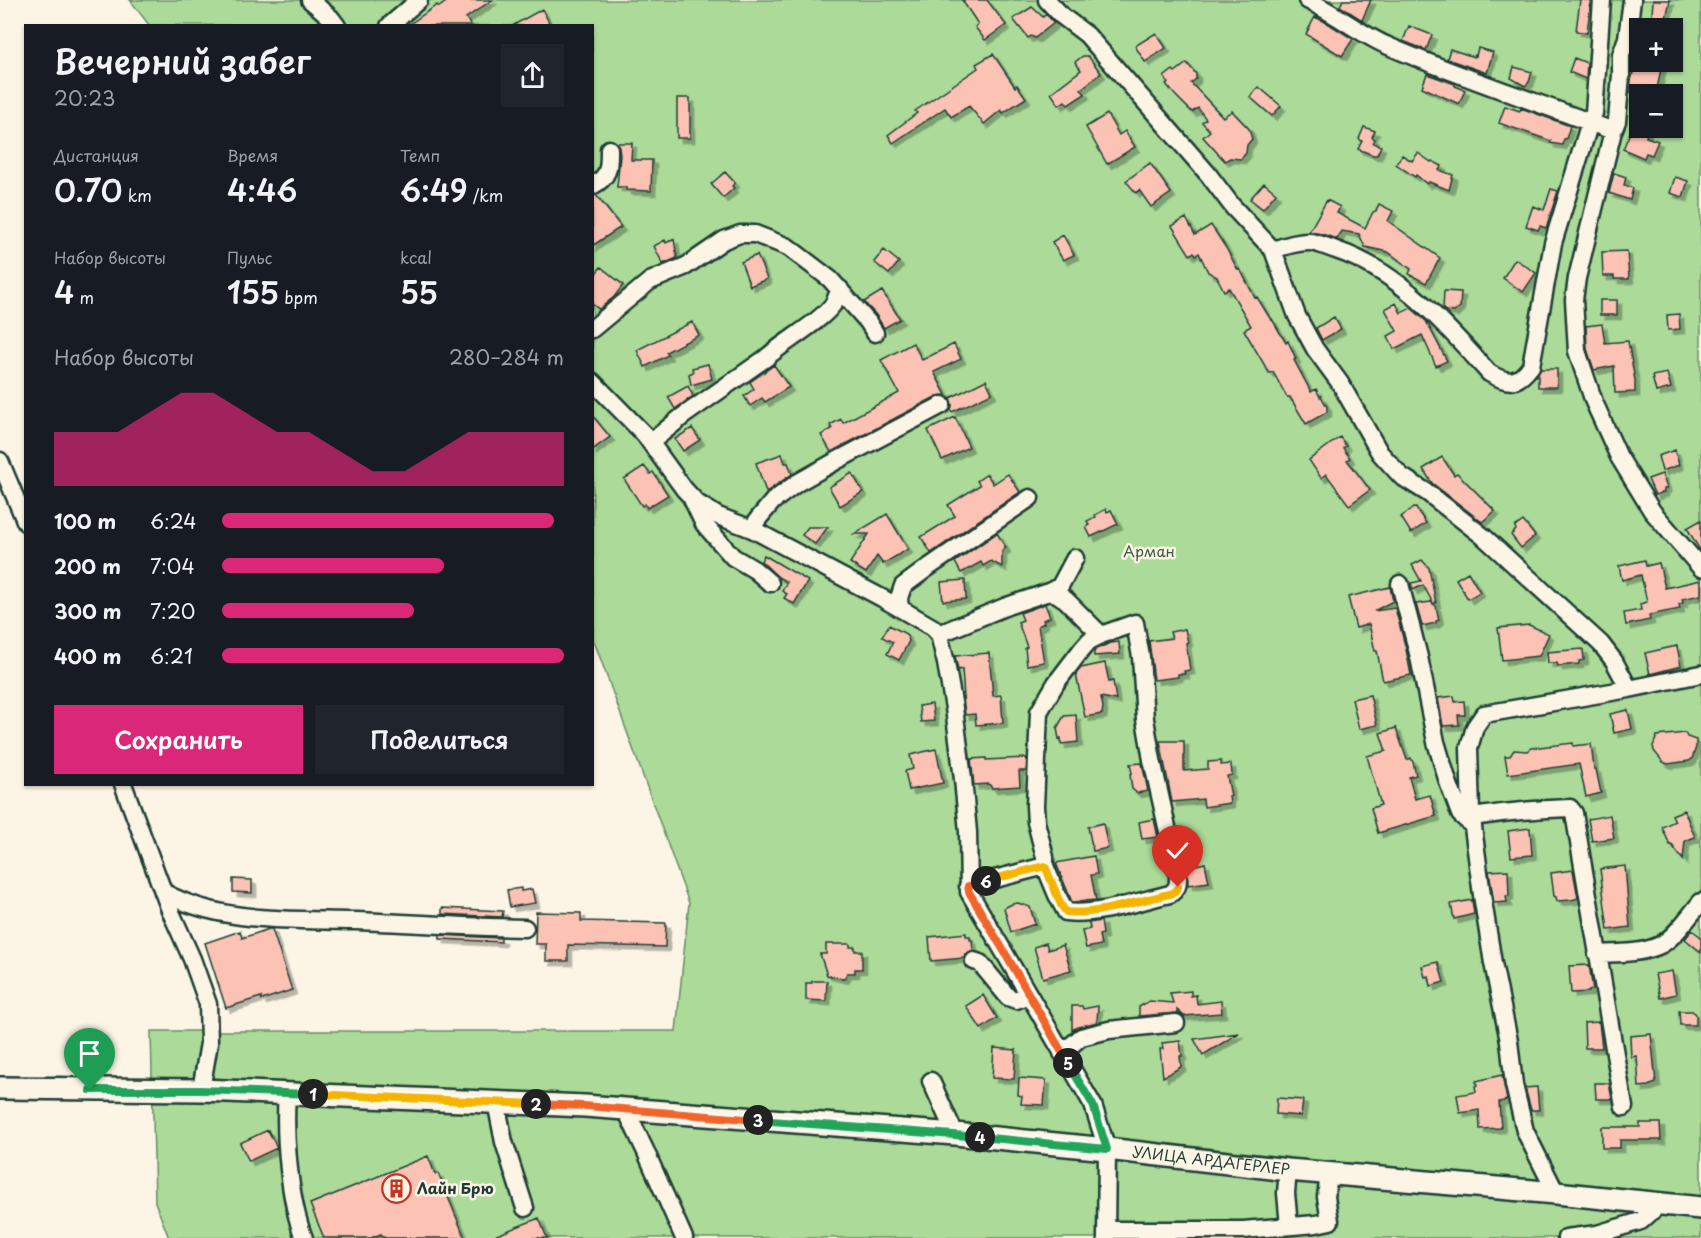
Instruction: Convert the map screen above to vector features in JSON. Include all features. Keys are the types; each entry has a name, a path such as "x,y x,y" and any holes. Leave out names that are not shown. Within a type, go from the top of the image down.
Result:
{"main road":[{"name":"УЛИЦА АРДАГЕРЛЕР","path":"0,1088 201,1090 585,1106 955,1134 1287,1170 1556,1192 1701,1208"}],"street":[{"path":"310,0 329,13"},
{"path":"391,24 418,0"},
{"path":"1047,0 1062,16 1087,35 1208,174 1233,207 1273,250 1297,316 1315,349 1340,383 1380,453 1401,476 1428,493 1484,537 1601,644 1614,661 1629,689"},
{"path":"1307,0 1383,44 1463,77 1613,131"},
{"path":"1273,250 1297,243 1311,242 1353,256 1372,266 1434,314 1489,373 1510,382 1525,374 1531,366 1553,243 1594,112 1602,0"},
{"path":"1632,0 1628,38 1621,55 1617,121 1577,279 1574,300 1577,351 1594,402 1620,457 1652,511 1701,568"},
{"path":"594,185 606,177 609,149"},
{"path":"594,327 650,281 686,266 724,240 740,234 755,234 788,247 830,279 875,333"},
{"path":"651,442 683,416 825,313 834,302 840,289"},
{"path":"594,383 645,435 697,503 718,516 752,529 900,608 932,627 939,634 954,708 963,779 968,832 969,892 1093,1105 1107,1149 1107,1234 1243,1230 1330,1221 1326,1197 1329,1174"},
{"path":"752,529 773,501 797,483 942,405"},
{"path":"0,460 6,493 24,520"},
{"path":"690,496 704,524 734,557 770,583"},
{"path":"900,608 899,598 903,586 1030,498"},
{"path":"939,634 1060,586 1075,558"},
{"path":"1400,584 1419,657 1436,742 1448,782 1460,814 1472,822"},
{"path":"1049,592 1066,600 1101,635"},
{"path":"1135,623 1141,657 1147,729 1176,866 1178,887 1170,894 1095,911 1066,912 1045,866 1035,806 1040,712 1056,684 1089,641 1135,623"},
{"path":"1556,1192 1525,1131 1514,1085 1509,1041 1493,963 1472,822 1469,748 1475,727 1484,714 1701,674"},
{"path":"124,786 208,1004 209,1043 201,1090"},
{"path":"1472,822 1498,813 1570,808 1574,813 1624,1107"},
{"path":"968,886 1045,866"},
{"path":"163,892 179,900 225,914 302,920 525,928"},
{"path":"1597,954 1641,951 1660,946 1701,902"},
{"path":"974,961 980,963 1008,997 1016,1000 1028,995"},
{"path":"1062,1053 1081,1037 1109,1029 1176,1023"},
{"path":"930,1081 955,1134"},
{"path":"287,1094 286,1115 291,1179 298,1221 304,1238"},
{"path":"496,1102 504,1142 525,1208"},
{"path":"626,1110 684,1238"},
{"path":"1287,1170 1286,1193 1289,1226"},
{"path":"1566,1238 1597,1234 1641,1221 1661,1203"}],"green space":[{"name":"Арман","path":"130,0 1701,0 1701,1238 169,1238 155,1202 151,1031 676,1031 689,903 594,641 594,24 148,24"}],"building":[{"path":"449,0 492,0 466,18 470,24 410,24 437,5 439,7"},
{"path":"962,0 987,0 1006,25 985,40 975,27 978,24"},
{"path":"1343,0 1371,0 1362,20 1340,6"},
{"path":"1580,0 1591,0 1587,33 1576,31"},
{"path":"1653,0 1670,0 1666,18 1652,18"},
{"path":"1032,7 1043,17 1046,14 1054,23 1035,38 1031,36 1028,38 1013,19"},
{"path":"542,9 550,24 516,24"},
{"path":"1315,17 1353,39 1342,56 1306,34"},
{"path":"1409,26 1432,35 1426,50 1403,41"},
{"path":"1156,33 1166,48 1145,62 1135,46"},
{"path":"1478,48 1493,52 1487,73 1447,59 1450,49 1474,57"},
{"path":"993,54 1015,87 1017,85 1026,98 1003,113 1001,110 984,124 969,106 951,117 945,108 893,143 888,135 917,113 915,111 978,68 976,64"},
{"path":"1083,56 1088,56 1101,73 1081,89 1085,94 1068,105 1065,101 1059,105 1051,93 1081,70 1075,62"},
{"path":"1574,58 1587,63 1586,79 1569,72"},
{"path":"1187,63 1196,74 1196,79 1191,83 1223,117 1232,111 1249,129 1252,139 1241,159 1230,158 1225,161 1203,137 1210,131 1202,122 1206,119 1198,108 1192,112 1166,84 1168,83 1164,77"},
{"path":"1514,67 1532,72 1525,86 1511,78"},
{"path":"1633,72 1660,72 1658,84 1631,84"},
{"path":"1427,74 1465,90 1459,104 1422,87"},
{"path":"1259,87 1281,106 1272,116 1250,97"},
{"path":"677,98 690,98 690,138 677,138"},
{"path":"1505,106 1520,111 1521,108 1570,126 1566,139 1562,145 1550,143 1551,141 1499,123"},
{"path":"1107,114 1119,135 1125,131 1135,147 1107,164 1086,127"},
{"path":"1364,127 1375,131 1372,137 1375,139 1373,143 1381,146 1377,155 1358,149"},
{"path":"1629,135 1629,138 1649,138 1658,141 1652,155 1646,153 1644,158 1623,149"},
{"path":"617,143 632,143 631,160 652,160 651,191 626,190 626,187 617,187 620,155"},
{"path":"1418,153 1442,166 1439,170 1453,175 1449,190 1429,182 1427,184 1396,164 1402,155 1412,161"},
{"path":"1150,163 1171,193 1151,207 1139,190 1136,193 1126,181"},
{"path":"725,172 735,183 732,186 734,188 723,198 711,184"},
{"path":"1614,173 1626,177 1624,185 1633,188 1630,200 1609,193"},
{"path":"1675,177 1688,181 1683,197 1670,193"},
{"path":"1264,183 1276,193 1263,209 1250,199"},
{"path":"1551,189 1558,191 1546,228 1540,226 1538,230 1526,226 1533,206 1544,210"},
{"path":"596,195 621,227 594,245 594,196"},
{"path":"1327,200 1340,207 1337,213 1365,228 1379,204 1393,211 1388,221 1440,258 1426,283 1409,274 1411,269 1388,252 1365,247 1359,234 1342,231 1337,239 1309,232"},
{"path":"1186,218 1195,235 1211,225 1238,270 1240,269 1255,298 1257,297 1286,343 1288,341 1296,359 1294,360 1311,392 1316,389 1327,407 1327,412 1306,424 1273,372 1269,373 1244,330 1251,326 1229,288 1224,291 1217,277 1208,272 1199,253 1196,255 1194,252 1190,255 1172,226"},
{"path":"1063,235 1074,255 1063,260 1052,242"},
{"path":"674,239 677,258 663,264 654,246 665,240 666,243"},
{"path":"884,250 899,262 889,274 874,262"},
{"path":"1627,251 1629,279 1603,276 1602,252"},
{"path":"757,255 767,279 750,286 741,262"},
{"path":"1515,259 1536,273 1523,292 1503,278"},
{"path":"601,267 623,285 614,297 599,309 594,305 594,276"},
{"path":"882,291 900,319 884,328 864,302"},
{"path":"1444,291 1461,292 1460,307 1454,312 1443,309"},
{"path":"1600,300 1617,300 1617,315 1600,315"},
{"path":"1396,303 1401,313 1411,308 1426,321 1447,361 1436,366 1422,335 1394,349 1388,336 1397,331 1385,309"},
{"path":"1679,314 1680,329 1668,330 1667,315"},
{"path":"1334,317 1341,329 1322,340 1316,328"},
{"path":"692,322 699,335 666,352 668,355 645,367 637,350"},
{"path":"1602,324 1605,343 1628,341 1635,392 1615,393 1614,366 1594,370 1587,349 1586,326"},
{"path":"913,343 922,360 954,344 961,359 934,372 946,395 937,396 831,452 821,435 832,429 830,425 841,419 843,423 899,393 881,360"},
{"path":"708,364 712,379 691,385 689,374 693,372 692,368"},
{"path":"774,365 789,387 765,402 762,398 750,406 744,396 754,389 750,382"},
{"path":"1541,369 1557,369 1557,387 1538,387 1538,374"},
{"path":"1667,373 1671,388 1656,392 1652,376"},
{"path":"986,380 992,393 952,412 950,398"},
{"path":"688,386 693,396 675,409 668,397"},
{"path":"594,417 610,437 594,449"},
{"path":"955,417 969,447 942,460 928,430"},
{"path":"692,428 700,440 683,451 675,439"},
{"path":"1340,437 1346,446 1343,448 1350,458 1347,460 1370,490 1349,505 1326,474 1321,478 1309,460"},
{"path":"1675,450 1679,465 1662,471 1658,456"},
{"path":"782,454 792,474 766,492 756,463"},
{"path":"1442,457 1454,475 1457,473 1495,511 1482,522 1432,483 1423,469"},
{"path":"644,466 650,474 653,472 668,495 647,508 645,504 642,506 624,479"},
{"path":"852,473 863,492 840,506 829,487"},
{"path":"987,474 993,484 1008,474 1020,492 931,553 921,537 955,516 948,505 980,485 977,481"},
{"path":"1662,474 1667,488 1664,492 1655,495 1648,479"},
{"path":"1415,507 1426,523 1411,533 1401,517"},
{"path":"1106,509 1107,512 1111,510 1118,524 1091,537 1086,527 1089,525 1087,521"},
{"path":"887,514 908,549 883,564 877,556 866,573 850,563 869,534 854,534"},
{"path":"1701,520 1701,552 1687,528"},
{"path":"1523,521 1535,536 1521,548 1511,535 1516,530 1515,527"},
{"path":"808,527 828,527 815,544 802,535"},
{"path":"997,533 1006,548 1002,551 1002,567 991,561 983,566 981,562 961,573 955,562"},
{"path":"764,555 808,581 794,604 784,598 787,594 782,591 787,582 761,561"},
{"path":"1422,560 1429,568 1436,603 1433,604 1436,606 1439,620 1436,623 1422,626 1416,604 1433,603 1423,585 1413,590 1411,583 1421,581 1412,565"},
{"path":"1645,560 1646,566 1659,563 1665,588 1701,580 1701,595 1682,599 1683,603 1679,604 1680,609 1649,615 1650,620 1626,625 1624,613 1641,610 1640,604 1647,602 1641,575 1622,580 1619,566"},
{"path":"1468,572 1480,592 1468,599 1456,579"},
{"path":"965,580 966,599 943,601 941,582"},
{"path":"1390,587 1393,601 1374,611 1395,608 1411,675 1383,681 1369,624 1356,628 1348,597"},
{"path":"1045,604 1050,617 1038,626 1044,662 1027,665 1025,648 1027,647 1018,622 1023,620 1020,613"},
{"path":"889,625 906,634 909,641 899,660 887,654 893,642 882,637"},
{"path":"1529,625 1549,634 1539,656 1502,660 1498,628"},
{"path":"1185,629 1190,670 1184,671 1185,674 1178,674 1178,677 1154,680 1149,641 1172,638 1170,632"},
{"path":"1119,642 1120,654 1094,656 1096,649"},
{"path":"1677,646 1681,666 1650,674 1645,653"},
{"path":"1583,649 1584,660 1579,661 1579,664 1558,666 1557,663 1548,663 1547,652"},
{"path":"989,653 993,696 1001,695 1003,723 976,725 975,714 965,715 962,669 958,670 955,656"},
{"path":"1105,663 1109,682 1113,681 1116,700 1101,697 1102,714 1085,717 1076,674 1081,668"},
{"path":"1370,695 1377,725 1359,729 1352,699"},
{"path":"1454,696 1455,702 1464,701 1465,715 1458,715 1459,725 1443,726 1438,698"},
{"path":"932,704 934,721 921,722 919,706"},
{"path":"1628,710 1632,729 1614,733 1610,714"},
{"path":"1076,715 1078,742 1061,744 1057,728 1064,716"},
{"path":"1396,728 1407,760 1411,758 1413,762 1416,775 1409,777 1415,799 1430,795 1436,816 1378,833 1371,808 1381,805 1367,756 1386,751 1380,733"},
{"path":"1685,733 1687,737 1696,740 1692,759 1668,764 1663,762 1654,751 1653,746 1657,736"},
{"path":"1160,741 1184,741 1184,771 1208,769 1208,762 1221,761 1221,765 1231,764 1232,775 1227,776 1230,803 1204,807 1203,799 1172,802"},
{"path":"1573,743 1573,746 1591,744 1594,769 1596,769 1601,793 1586,797 1579,764 1508,774 1505,756 1510,756 1514,750 1527,751 1531,748"},
{"path":"936,749 943,783 909,790 905,771 913,769 910,755"},
{"path":"986,758 986,760 1027,758 1026,771 1019,771 1020,786 992,788 989,784 974,785 971,759"},
{"path":"1142,763 1148,791 1137,793 1132,789 1130,764"},
{"path":"1684,810 1695,837 1685,841 1683,860 1670,845 1662,827 1675,821 1672,815"},
{"path":"1610,815 1614,838 1592,841 1588,819"},
{"path":"1154,819 1158,837 1142,839 1139,822"},
{"path":"1103,823 1108,848 1093,851 1088,827"},
{"path":"1530,828 1532,855 1511,857 1508,831"},
{"path":"1094,856 1097,874 1091,875 1096,900 1072,902 1056,863"},
{"path":"1205,863 1209,882 1188,885 1187,867"},
{"path":"1625,866 1630,927 1608,930 1600,869"},
{"path":"1508,870 1509,896 1506,896 1507,902 1494,903 1489,871"},
{"path":"1573,870 1578,898 1557,901 1554,896 1551,873"},
{"path":"233,879 252,880 252,893 233,892"},
{"path":"521,888 521,891 532,889 535,903 510,907 507,890"},
{"path":"1472,900 1474,914 1454,919 1451,904"},
{"path":"1018,903 1030,907 1035,924 1011,932 1004,908"},
{"path":"442,908 503,911 502,917 442,914"},
{"path":"536,912 581,913 581,921 666,923 665,947 568,945 568,961 546,961 546,944 535,944"},
{"path":"1101,921 1103,934 1099,935 1101,945 1086,948 1082,931 1090,929 1089,923"},
{"path":"272,929 292,990 226,1008 205,943 240,931 242,938"},
{"path":"1692,930 1701,937 1701,952 1685,939"},
{"path":"966,933 966,936 970,936 972,940 973,951 964,958 931,961 929,937"},
{"path":"440,935 501,938 501,942 440,939"},
{"path":"1046,943 1048,950 1063,945 1071,970 1043,978 1034,947"},
{"path":"826,944 850,944 850,947 855,947 855,951 862,951 862,969 855,969 855,973 847,973 844,979 827,975 820,954 826,954"},
{"path":"1438,962 1444,982 1431,986 1429,976 1425,977 1422,966"},
{"path":"1589,965 1593,990 1571,993 1569,966"},
{"path":"1672,971 1676,994 1660,998 1655,974"},
{"path":"812,981 827,981 826,1001 806,1000 806,983 812,983"},
{"path":"1191,991 1191,996 1196,995 1197,1004 1221,1001 1222,1013 1184,1016 1177,1010 1177,1013 1139,1016 1139,1007 1149,1001 1173,1003 1170,993"},
{"path":"983,995 997,1018 981,1029 966,1006"},
{"path":"1072,1006 1082,1006 1083,1009 1098,1006 1097,1022 1072,1030"},
{"path":"1679,1011 1692,1011 1696,1014 1696,1025 1680,1025"},
{"path":"1599,1022 1602,1048 1585,1048 1584,1023"},
{"path":"1239,1033 1203,1055 1194,1039"},
{"path":"1651,1034 1656,1083 1639,1087 1637,1056 1631,1057 1630,1036"},
{"path":"1180,1041 1181,1067 1163,1077 1160,1049 1163,1049 1162,1043"},
{"path":"994,1048 1016,1050 1014,1079 992,1078"},
{"path":"1502,1075 1507,1100 1499,1102 1501,1128 1480,1129 1479,1110 1460,1113 1457,1095 1476,1092 1476,1081"},
{"path":"1019,1078 1046,1080 1044,1105 1021,1104 1022,1096 1018,1095"},
{"path":"1595,1083 1609,1083 1612,1099 1596,1099"},
{"path":"1537,1087 1539,1110 1531,1110 1525,1088"},
{"path":"1277,1098 1303,1100 1301,1116 1276,1114"},
{"path":"1640,1123 1660,1123 1661,1140 1620,1140 1620,1148 1602,1148 1602,1127 1640,1127"},
{"path":"268,1130 277,1148 249,1161 240,1143"},
{"name":"Лайн Брю","path":"428,1156 435,1174 438,1173 465,1238 385,1238 381,1234 371,1238 324,1238 310,1204"},
{"path":"539,1218 547,1238 492,1237"}],"place":[{"name":"Лайн Брю","path":"396,1189"}],"route":[{"path":"90,1090 201,1090 585,1106 955,1134 1107,1149 1093,1105 969,892 968,886 1045,866 1061,905 1066,912 1076,913 1095,911 1170,894 1178,887"}]}
